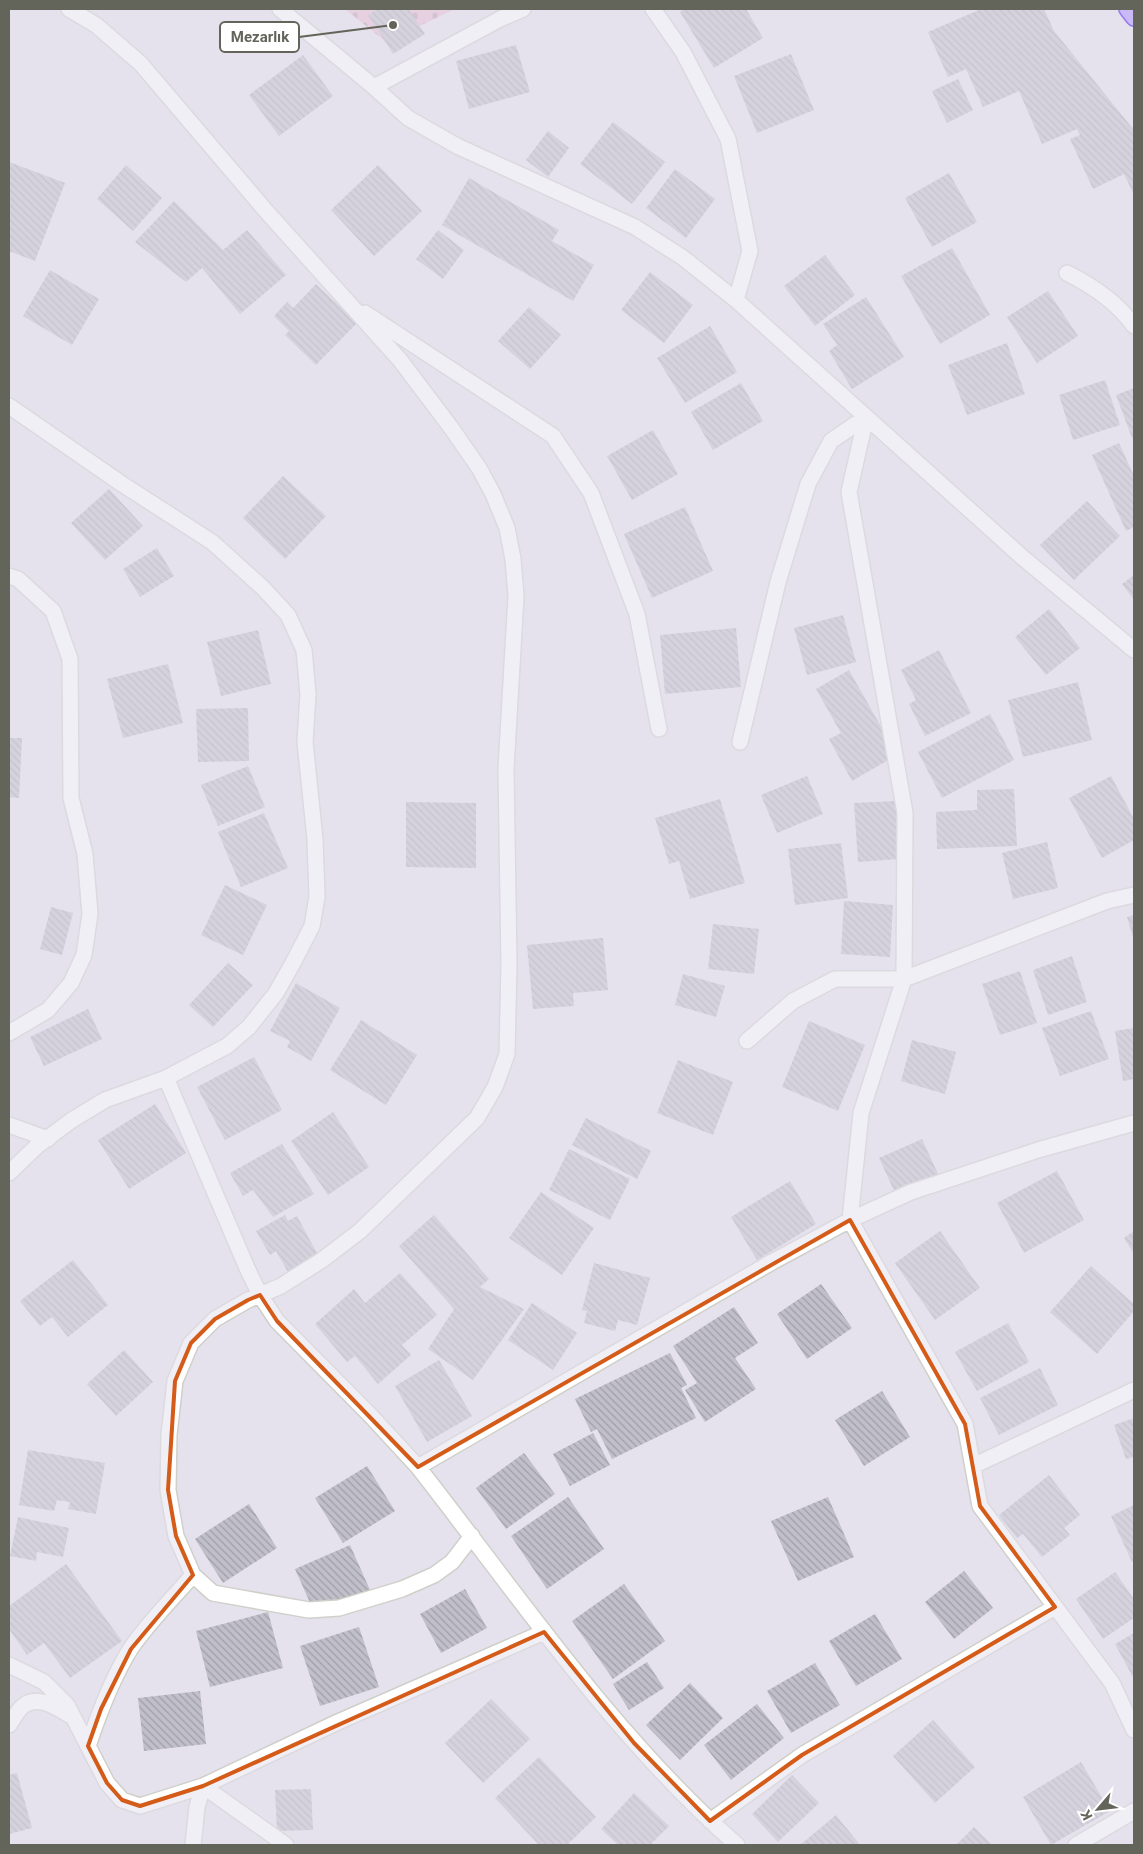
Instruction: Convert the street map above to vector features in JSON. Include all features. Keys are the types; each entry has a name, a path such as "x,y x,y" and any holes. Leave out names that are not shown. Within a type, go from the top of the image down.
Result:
{"highway":[{"path":"1127,9 1134,18"}],"street":[{"path":"70,9 96,25 141,64 266,211 400,360 479,468 493,494 507,528 513,560 516,596 506,769 509,964 507,1054 495,1087 477,1118 360,1231 322,1260 281,1286 248,1300 216,1319 191,1343 174,1381 169,1435 168,1490 176,1536 193,1575 213,1594 309,1610 339,1608 402,1589 434,1575 452,1562 472,1536"},
{"path":"280,9 374,87 408,118 457,146 635,227 682,257 736,300 1022,557 1134,650"},
{"path":"374,87 500,19 523,9"},
{"path":"653,9 683,52 728,139 750,251 736,300"},
{"path":"1067,273 1089,284 1109,299 1134,326"},
{"path":"347,302 552,436 591,493 638,614 659,729"},
{"path":"9,406 122,484 212,542 288,615 304,650 308,694 305,742 315,839 317,897 312,926 276,993 249,1027 227,1046 166,1078 105,1100 72,1120 9,1172"},
{"path":"740,742 778,582 808,484 832,442 866,417"},
{"path":"866,417 849,492 904,813 904,979 861,1113 850,1220 965,1424 980,1506 1112,1683 1134,1730"},
{"path":"9,576 18,579 53,611 70,659 71,798 85,854 90,914 84,955 71,983 48,1010 9,1033"},
{"path":"747,1040 793,1001 835,979 904,979 1107,901 1134,895"},
{"path":"166,1078 260,1295 278,1321 418,1467 544,1632 634,1743 710,1821 737,1845"},
{"path":"418,1467 772,1262 850,1220 911,1192 1038,1150 1134,1123"},
{"path":"9,1125 48,1139"},
{"path":"973,1466 1134,1390"},
{"path":"88,1746 101,1708 131,1649 150,1623 193,1575"},
{"path":"710,1821 802,1754 1055,1606"},
{"path":"9,1664 44,1682 67,1705 107,1783 122,1800 140,1806 203,1786 338,1722 544,1632"},
{"path":"9,1725 23,1705 36,1701 49,1703 74,1718"},
{"path":"192,1845 197,1807 203,1786"},
{"path":"203,1786 286,1845"},
{"path":"1076,1845 1134,1811"}],"highlighted area":[{"path":"850,1220 965,1424 980,1506 1055,1607 802,1755 710,1821 634,1743 544,1632 203,1786 140,1806 122,1800 107,1783 88,1746 101,1709 131,1649 193,1575 176,1536 168,1490 175,1381 191,1343 215,1319 260,1295 277,1321 418,1467"}],"green space":[{"path":"345,9 455,9 386,42"}],"building":[{"path":"378,9 409,9 425,34 393,54 368,15"},
{"path":"684,9 746,9 763,38 714,68 680,12"},
{"path":"981,9 1044,9 1054,31 1134,130 1134,195 1124,174 1093,189 1070,139 1080,135 1077,129 1042,144 1019,91 983,107 966,69 948,77 928,32"},
{"path":"516,45 530,92 469,109 456,61"},
{"path":"791,54 814,110 757,133 734,76"},
{"path":"303,55 333,96 279,136 249,95"},
{"path":"958,79 973,110 947,123 932,91"},
{"path":"613,122 665,162 632,204 580,164"},
{"path":"548,131 569,148 548,177 526,160"},
{"path":"9,162 65,183 35,261 9,251"},
{"path":"126,165 162,198 133,231 97,199"},
{"path":"378,165 422,211 374,256 331,210"},
{"path":"675,169 715,199 686,238 646,208"},
{"path":"949,173 977,222 932,247 905,198"},
{"path":"469,178 559,230 552,241 594,265 573,301 442,225"},
{"path":"174,201 223,250 247,230 286,275 240,314 202,268 186,282 135,242"},
{"path":"438,230 464,250 443,279 416,259"},
{"path":"952,248 990,315 940,344 901,276"},
{"path":"825,255 855,295 815,326 784,286"},
{"path":"50,270 99,299 72,345 23,316"},
{"path":"650,272 693,305 664,343 621,310"},
{"path":"316,284 357,323 316,365 285,335 289,331 274,316 287,302 293,308"},
{"path":"1048,291 1078,336 1037,363 1007,317"},
{"path":"866,297 904,357 852,389 829,351 837,345 823,324"},
{"path":"529,307 561,335 530,369 498,341"},
{"path":"710,326 737,372 685,403 657,358"},
{"path":"1007,343 1025,394 967,415 948,365"},
{"path":"1105,380 1120,425 1073,440 1059,395"},
{"path":"741,383 763,421 713,450 691,412"},
{"path":"1134,388 1134,437 1132,438 1116,395"},
{"path":"653,430 678,474 632,500 607,456"},
{"path":"1119,443 1134,476 1134,527 1126,531 1092,455"},
{"path":"283,476 326,516 285,559 243,518"},
{"path":"109,489 143,526 105,560 71,523"},
{"path":"1087,501 1120,536 1074,580 1040,545"},
{"path":"685,507 713,571 652,598 624,534"},
{"path":"157,548 174,576 140,597 123,569"},
{"path":"1134,575 1134,600 1122,584"},
{"path":"1049,609 1080,648 1046,675 1015,637"},
{"path":"843,615 856,662 807,675 794,628"},
{"path":"736,628 741,687 665,694 660,635"},
{"path":"258,630 271,684 221,696 207,642"},
{"path":"939,650 971,713 925,736 909,704 916,700 901,670"},
{"path":"168,664 183,723 123,738 107,679"},
{"path":"849,670 897,755 852,781 829,739 841,733 816,689"},
{"path":"1078,682 1092,740 1023,757 1008,700"},
{"path":"248,708 249,761 198,762 196,709"},
{"path":"990,714 1014,760 942,798 918,752"},
{"path":"9,738 22,738 19,798 9,797"},
{"path":"248,766 265,807 218,826 201,785"},
{"path":"807,776 823,814 777,833 761,795"},
{"path":"1111,776 1134,819 1134,840 1102,858 1069,798"},
{"path":"1014,789 1017,846 937,849 936,812 977,810 977,790"},
{"path":"720,799 745,883 690,899 679,861 669,864 655,818"},
{"path":"896,801 899,859 858,862 854,803"},
{"path":"406,802 476,803 476,868 406,867"},
{"path":"264,813 288,868 241,887 218,832"},
{"path":"1047,842 1058,888 1013,899 1002,853"},
{"path":"841,843 848,898 795,905 788,849"},
{"path":"225,885 267,905 243,955 201,935"},
{"path":"844,901 893,905 890,957 841,954"},
{"path":"51,907 73,913 62,955 40,949"},
{"path":"1134,915 1134,941 1127,917"},
{"path":"713,924 759,929 754,974 708,969"},
{"path":"603,938 608,990 573,993 574,1006 533,1009 527,945"},
{"path":"1072,956 1087,1002 1048,1015 1033,970"},
{"path":"228,963 253,985 213,1027 189,1005"},
{"path":"1020,971 1037,1023 1000,1035 982,984"},
{"path":"683,974 725,986 716,1017 675,1005"},
{"path":"296,983 340,1008 311,1061 287,1047 290,1041 270,1031"},
{"path":"88,1009 102,1039 44,1066 30,1037"},
{"path":"1091,1011 1109,1059 1060,1076 1042,1028"},
{"path":"361,1020 417,1055 386,1105 330,1070"},
{"path":"809,1021 865,1045 838,1111 782,1087"},
{"path":"1134,1028 1134,1079 1123,1081 1115,1031"},
{"path":"912,1040 956,1052 945,1094 901,1081"},
{"path":"254,1057 282,1110 225,1140 197,1087"},
{"path":"678,1060 733,1082 713,1135 657,1113"},
{"path":"155,1104 186,1153 129,1189 98,1140"},
{"path":"333,1112 369,1167 328,1195 291,1141"},
{"path":"586,1118 651,1151 637,1179 572,1145"},
{"path":"922,1139 939,1176 896,1195 879,1158"},
{"path":"282,1144 314,1194 273,1217 253,1190 243,1196 230,1173"},
{"path":"569,1149 630,1179 610,1220 549,1190"},
{"path":"1057,1171 1084,1220 1024,1253 997,1203"},
{"path":"790,1181 816,1224 757,1260 731,1217"},
{"path":"541,1192 594,1228 562,1275 509,1238"},
{"path":"285,1215 288,1221 297,1216 318,1255 288,1272 276,1251 270,1255 256,1231"},
{"path":"434,1215 489,1279 480,1287 524,1309 473,1380 428,1349 454,1309 399,1246"},
{"path":"940,1231 980,1288 935,1320 895,1263"},
{"path":"1134,1231 1134,1254 1124,1238"},
{"path":"73,1260 108,1305 68,1337 52,1317 40,1326 20,1301"},
{"path":"594,1263 650,1278 637,1325 618,1320 615,1331 584,1323 587,1311 582,1310"},
{"path":"1091,1266 1134,1304 1134,1311 1097,1354 1050,1312"},
{"path":"400,1273 437,1315 402,1345 411,1355 378,1384 355,1356 347,1362 315,1324 354,1289 365,1303"},
{"path":"821,1284 852,1328 807,1359 777,1314"},
{"path":"532,1303 577,1333 553,1370 508,1340"},
{"path":"734,1307 758,1343 735,1358 756,1389 705,1422 685,1390 697,1383 673,1346"},
{"path":"1008,1323 1029,1362 977,1391 955,1352"},
{"path":"124,1350 153,1382 116,1416 87,1384"},
{"path":"670,1353 687,1385 681,1388 696,1418 612,1459 597,1429 591,1432 575,1399"},
{"path":"439,1360 472,1416 427,1442 395,1386"},
{"path":"1040,1368 1058,1405 999,1435 980,1398"},
{"path":"882,1391 910,1437 864,1466 835,1420"},
{"path":"1134,1418 1134,1457 1126,1459 1114,1425"},
{"path":"593,1433 610,1465 570,1486 553,1454"},
{"path":"28,1450 105,1463 96,1514 68,1509 70,1502 57,1500 54,1511 19,1505"},
{"path":"524,1453 555,1494 506,1529 476,1488"},
{"path":"367,1466 395,1511 343,1543 315,1498"},
{"path":"1049,1475 1080,1515 1064,1528 1070,1535 1042,1557 1023,1534 1017,1538 999,1515"},
{"path":"568,1497 604,1549 547,1589 511,1536"},
{"path":"828,1497 854,1557 798,1581 771,1521"},
{"path":"249,1504 277,1548 223,1583 195,1539"},
{"path":"1134,1505 1134,1561 1132,1562 1111,1516"},
{"path":"18,1517 69,1528 63,1557 37,1552 36,1561 10,1556"},
{"path":"350,1545 370,1590 315,1614 295,1569"},
{"path":"66,1564 122,1641 70,1678 44,1643 27,1655 9,1629 9,1606"},
{"path":"964,1571 993,1608 954,1639 925,1602"},
{"path":"1115,1572 1134,1599 1134,1618 1103,1639 1076,1599"},
{"path":"624,1584 665,1641 613,1679 572,1621"},
{"path":"465,1589 487,1628 441,1653 420,1614"},
{"path":"268,1612 283,1668 210,1687 196,1631"},
{"path":"875,1614 902,1659 856,1686 829,1641"},
{"path":"359,1627 379,1687 320,1706 300,1646"},
{"path":"1134,1633 1134,1679 1115,1644"},
{"path":"647,1662 664,1688 629,1710 613,1684"},
{"path":"815,1663 840,1705 791,1733 767,1691"},
{"path":"690,1683 723,1718 680,1760 646,1725"},
{"path":"200,1691 206,1744 144,1751 138,1698"},
{"path":"491,1699 530,1739 483,1783 445,1743"},
{"path":"757,1704 784,1738 731,1780 704,1745"},
{"path":"933,1720 975,1767 935,1803 893,1756"},
{"path":"539,1757 596,1817 567,1845 539,1845 495,1798"},
{"path":"1081,1762 1110,1811 1051,1845 1023,1797"},
{"path":"17,1773 32,1828 9,1834 9,1775"},
{"path":"792,1775 819,1803 778,1842 752,1814"},
{"path":"311,1789 313,1830 277,1831 275,1790"},
{"path":"634,1793 669,1826 650,1845 618,1845 601,1829"},
{"path":"836,1815 860,1845 800,1845"},
{"path":"974,1827 992,1845 956,1845"}],"place":[{"name":"Mezarlık","path":"393,25"}]}
